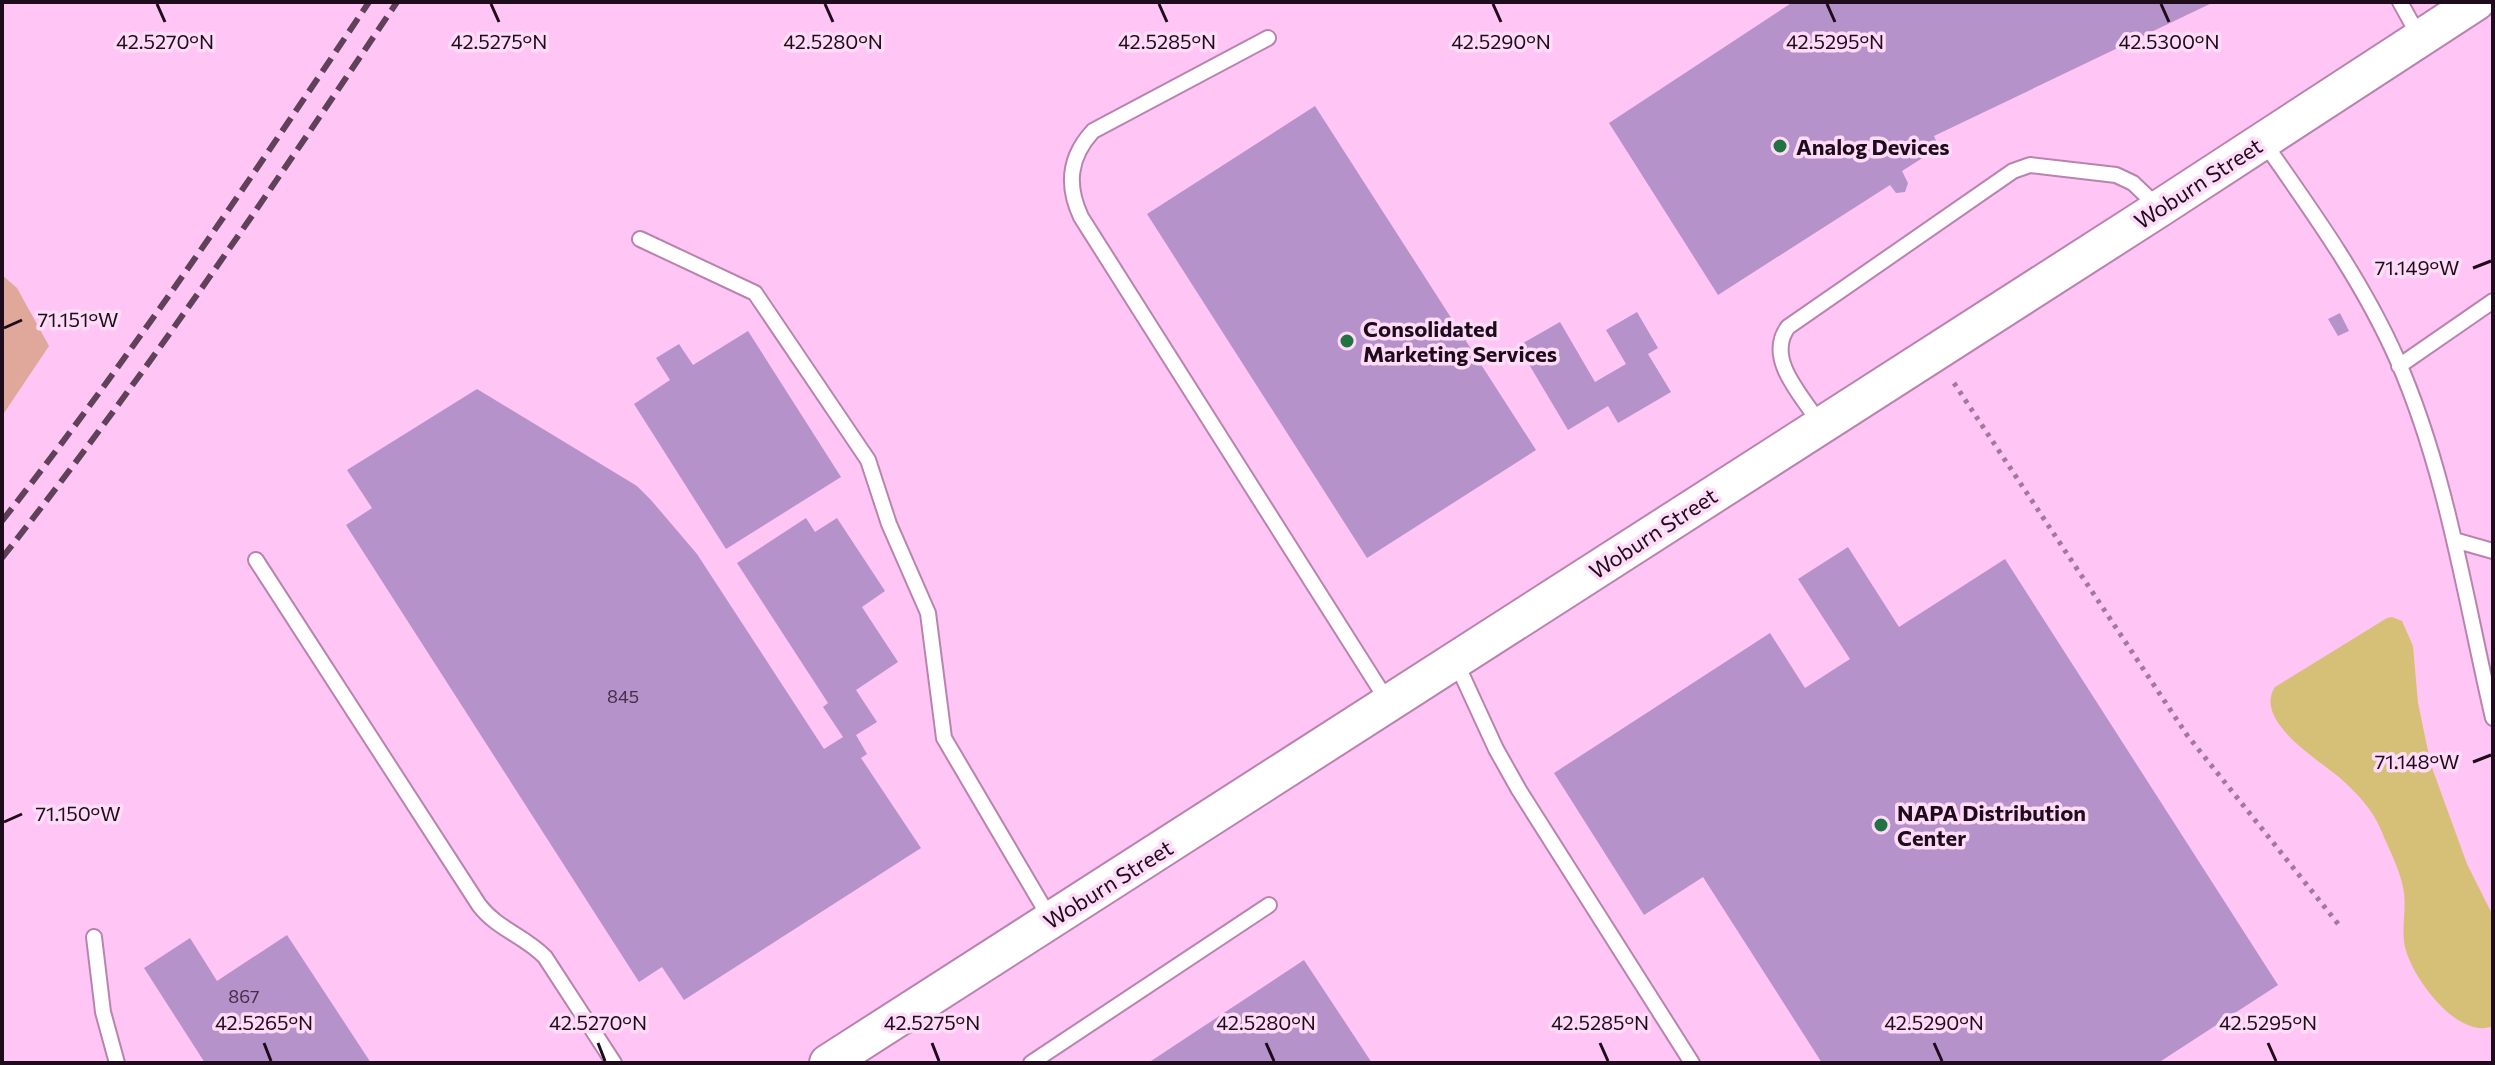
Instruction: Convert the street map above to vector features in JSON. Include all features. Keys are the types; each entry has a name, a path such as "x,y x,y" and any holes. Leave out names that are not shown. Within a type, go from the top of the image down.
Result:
{"street":[{"name":"Woburn Street","path":"828,1063 2476,2"}],"lane":[{"path":"2400,2 2420,38"},
{"path":"1268,38 1093,131 1075,156 1071,187 1081,217 1388,702"},
{"path":"2263,140 2348,265 2399,366 2426,442 2454,540 2493,718"},
{"path":"1821,425 1781,360 1779,346 1788,327 2013,171 2030,165 2116,175 2133,183 2160,208"},
{"path":"640,239 755,293 868,460 889,524 928,613 944,738 1052,920"},
{"path":"2399,366 2493,301"},
{"path":"2454,540 2493,551"},
{"path":"256,560 479,905 495,923 534,945 545,957 614,1063"},
{"path":"1455,660 1496,749 1519,790 1692,1063"},
{"path":"1031,1063 1269,905"},
{"path":"94,937 103,1012 117,1063"}],"path":[{"path":"1933,353 2187,735 2339,925"}],"shaded area":[{"path":"2,275 17,288 49,346 2,416"},
{"path":"2392,617 2402,621 2413,646 2418,703 2431,765 2467,864 2493,916 2493,1026 2479,1028 2464,1024 2436,1001 2424,986 2407,955 2403,887 2378,823 2340,778 2291,738 2273,713 2271,700 2275,687"}],"building":[{"name":"Analog Devices","path":"1793,2 2214,2 1934,136 1937,143 1935,150 1902,171 1908,183 1905,192 1896,193 1890,185 1718,295 1609,123"},
{"name":"Consolidated Marketing Services","path":"1315,106 1536,450 1367,558 1147,214"},
{"path":"1637,312 1658,348 1648,354 1671,392 1618,423 1608,406 1568,430 1518,346 1560,322 1595,382 1626,364 1606,330"},
{"path":"2340,313 2349,331 2338,336 2328,319"},
{"path":"748,331 841,477 726,549 634,404 670,380 656,358 679,344 693,365"},
{"path":"477,389 637,486 651,500 697,554 824,749 843,737 823,707 828,703 737,563 806,518 815,532 837,518 885,591 862,607 898,662 856,690 877,722 856,735 867,754 861,758 921,848 684,1000 662,967 639,982 346,525 372,508 347,470"},
{"name":"NAPA Distribution Center","path":"1848,547 1899,627 2005,559 2278,985 2158,1063 1822,1063 1703,877 1644,915 1554,773 1770,633 1805,688 1850,659 1798,579"},
{"path":"287,935 371,1063 205,1063 144,968 190,938 217,981"},
{"path":"1304,960 1372,1063 1148,1063"}],"railway":[{"path":"2,521 145,330 369,2"},
{"path":"2,558 155,353 397,2"}],"place":[{"name":"Analog Devices","path":"1780,146"},
{"name":"Consolidated Marketing Services","path":"1347,341"},
{"name":"NAPA Distribution Center","path":"1881,825"}]}
